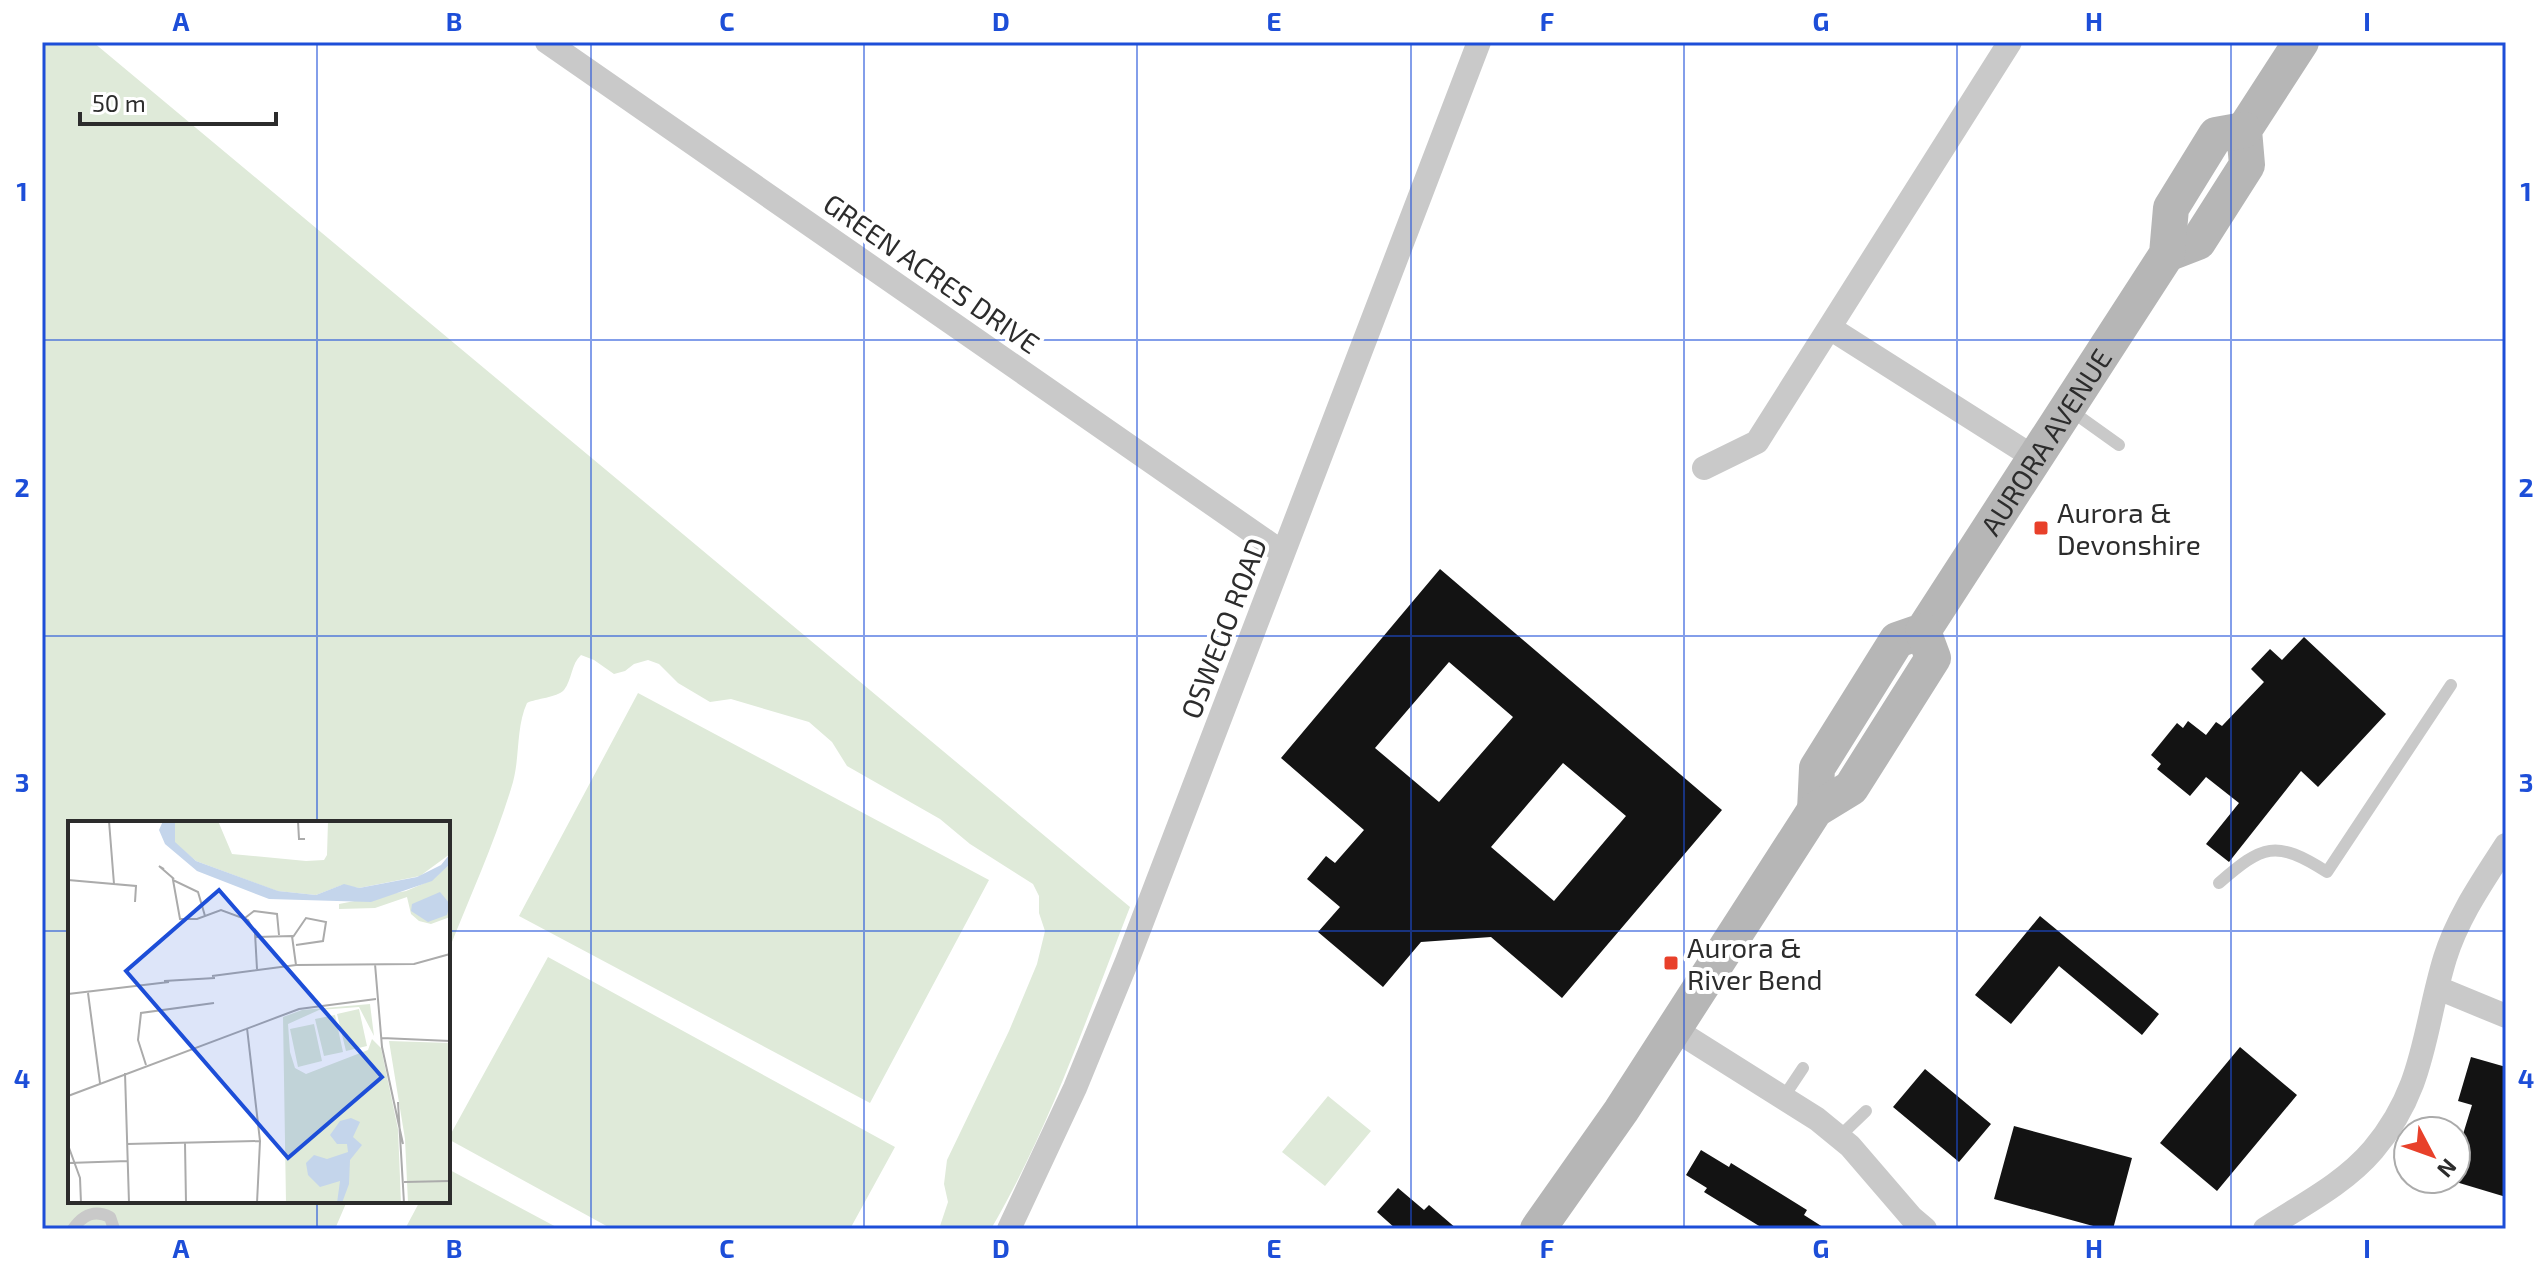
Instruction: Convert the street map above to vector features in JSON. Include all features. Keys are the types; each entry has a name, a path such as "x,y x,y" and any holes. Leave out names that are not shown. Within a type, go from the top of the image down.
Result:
{"main road":[{"name":"AURORA AVENUE","path":"1538,1229 1674,1029 1815,810 1817,768 1897,640 1923,631 2167,254 2198,242 2247,165 2244,130 2301,42"}],"street":[{"name":"GREEN ACRES DRIVE","path":"547,42 1283,553"},
{"name":"OSWEGO ROAD","path":"1009,1229 1075,1088 1479,42"},
{"path":"1704,468 1757,442 2010,42"},
{"path":"1830,328 2035,458"},
{"path":"2265,1229 2302,1219 2353,1170 2390,1126 2406,1101 2417,1074 2456,929 2506,845"},
{"path":"2438,988 2506,1016"},
{"path":"1674,1029 1840,1136 1892,1197 1925,1229"}],"lane":[{"path":"2068,408 2119,445"},
{"path":"2219,883 2250,857 2272,850 2288,851 2327,872 2451,685"},
{"path":"1783,1098 1803,1068"},
{"path":"1840,1136 1866,1111"},
{"path":"73,1229 83,1217 101,1213 110,1217 114,1229"}],"green space":[{"path":"42,42 93,42 1130,907 1050,1111 991,1229 939,1229 948,1202 944,1184 947,1160 1009,1031 1037,964 1045,931 1039,913 1039,896 1033,884 970,844 940,819 847,766 832,742 809,722 731,699 710,702 678,683 659,664 648,660 614,674 581,655 564,690 527,703 521,722 513,782 491,847 450,947 450,821 68,821 68,1203 346,1203 335,1229 42,1229"},
{"path":"638,693 989,880 870,1103 519,916"},
{"path":"548,957 895,1147 850,1229 612,1229 450,1140"},
{"path":"1328,1096 1371,1131 1325,1186 1282,1152"},
{"path":"450,1170 560,1229 405,1229 419,1203 450,1203"}],"building":[{"path":"1440,569 1722,810 1562,998 1491,937 1421,942 1383,987 1318,932 1340,907 1307,879 1326,856 1335,863 1364,830 1281,758","holes":["1449,662 1513,717 1439,802 1375,748","1563,763 1626,816 1554,901 1491,847"]},
{"path":"2304,637 2386,714 2318,787 2301,771 2229,862 2206,844 2239,803 2206,777 2190,796 2157,769 2161,764 2151,755 2177,723 2183,728 2188,721 2206,735 2216,722 2222,726 2264,682 2251,669 2270,649 2282,660"},
{"path":"2040,916 2159,1014 2142,1035 2059,966 2011,1024 1975,995"},
{"path":"2240,1047 2297,1095 2217,1191 2160,1143"},
{"path":"2471,1057 2506,1067 2506,1197 2472,1187 2472,1115 2469,1115 2472,1105 2458,1101"},
{"path":"1925,1069 1991,1124 1959,1162 1893,1107"},
{"path":"2014,1126 2132,1158 2113,1229 1994,1199"},
{"path":"1701,1150 1729,1167 1731,1163 1807,1210 1804,1215 1826,1229 1764,1229 1704,1192 1707,1188 1686,1175"},
{"path":"1398,1188 1424,1210 1429,1205 1457,1229 1396,1229 1377,1212"}],"place":[{"name":"Aurora & Devonshire","path":"2041,528"},
{"name":"Aurora & River Bend","path":"1671,963"}]}
